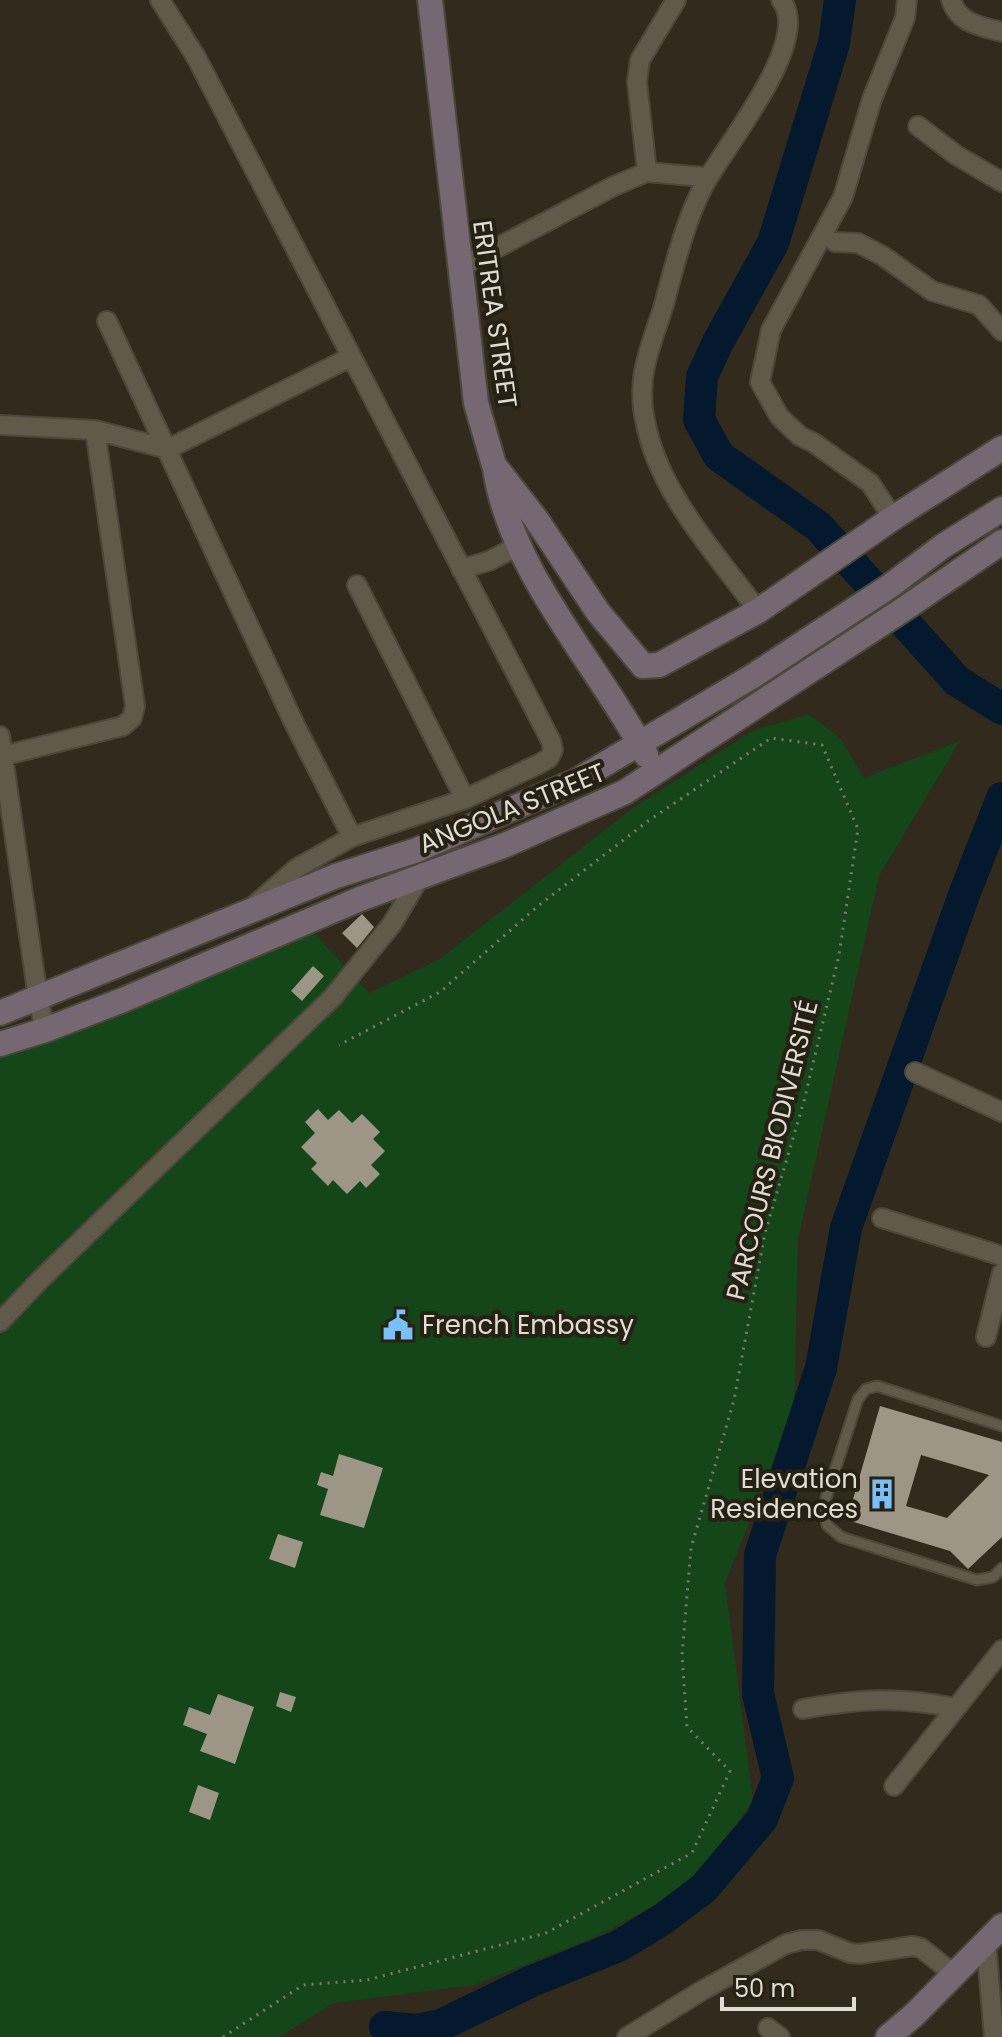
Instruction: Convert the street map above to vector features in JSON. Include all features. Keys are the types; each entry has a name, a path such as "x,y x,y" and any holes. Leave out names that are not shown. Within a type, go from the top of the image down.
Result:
{"main road":[{"name":"ERITREA STREET","path":"430,0 476,403 494,465 536,519 598,612 643,666 659,665 758,611"},
{"path":"758,611 1002,448"},
{"path":"494,465 499,497 518,546 655,771"},
{"path":"0,1013 336,876 417,850 576,781 753,676 1002,509"},
{"name":"ANGOLA STREET","path":"0,1044 45,1030 423,874 503,846 625,792 1002,542"},
{"path":"888,2037 994,1934"}],"street":[{"path":"160,0 196,57 553,750 549,758 541,763 465,799 352,837 297,868 247,913"},
{"path":"647,172 637,82 640,60 676,0"},
{"path":"758,611 679,506 658,464 644,419 643,377 681,246 703,187 759,101 789,32 788,14 781,0"},
{"path":"893,518 870,483 800,436 779,416 760,382 771,330 843,197 872,99 905,18 907,0"},
{"path":"951,0 954,10 967,22 1002,32"},
{"path":"918,126 956,155 1002,182"},
{"path":"459,268 612,187 647,172 704,177"},
{"path":"835,242 858,243 883,256 932,291 979,305 1002,331"},
{"path":"107,321 294,723 352,837"},
{"path":"0,425 95,430 168,449 351,357"},
{"path":"2,756 123,726 132,718 135,706 95,430"},
{"path":"461,569 489,561 518,546"},
{"path":"357,585 465,799"},
{"path":"0,736 8,847 45,1030"},
{"path":"0,1322 333,997 392,924 423,874 417,850"},
{"path":"915,1072 1002,1112"},
{"path":"882,1218 1002,1256"},
{"path":"986,1337 1002,1273"},
{"path":"894,1786 1002,1650"},
{"path":"803,1709 851,1700 920,1701 955,1708"},
{"path":"994,1934 994,2037"},
{"path":"627,2037 658,2030 703,1990 786,1944 802,1940 818,1940 860,1954 913,1946 921,1948 955,1975"}],"lane":[{"path":"1002,1426 877,1386 866,1389 858,1399 823,1507 827,1525 841,1537 977,1580 993,1577 1002,1568"}],"path":[{"name":"PARCOURS BIODIVERSITÉ","path":"223,2037 303,1985 367,1980 546,1933 692,1853 730,1771 687,1727 682,1655 691,1548 734,1400 765,1233 804,1101 839,955 858,829 822,745 771,738 648,821 538,906 440,992 339,1045"}],"green space":[{"name":"French Embassy","path":"809,714 841,739 864,778 960,741 879,876 798,1239 794,1411 725,1583 753,1800 715,1858 662,1901 600,1935 474,1985 334,2003 279,2037 0,2037 0,1056 313,932 369,993 440,959 633,808 752,731"}],"building":[{"path":"362,914 374,927 357,948 342,933"},
{"path":"313,966 324,976 302,1001 291,991"},
{"path":"318,1109 328,1120 339,1110 352,1123 362,1114 380,1132 373,1139 385,1151 371,1165 380,1174 366,1188 360,1181 347,1194 333,1180 328,1186 311,1169 317,1163 301,1147 315,1133 305,1122"},
{"name":"Elevation Residences","path":"880,1406 1002,1442 1002,1537 968,1569 950,1551 847,1520","holes":["921,1455 989,1475 947,1518 906,1506"]},
{"path":"339,1454 383,1468 364,1528 320,1515 328,1489 317,1485 321,1472 333,1476"},
{"path":"278,1534 303,1542 295,1568 269,1559"},
{"path":"280,1692 296,1697 291,1712 276,1706"},
{"path":"218,1694 254,1707 235,1764 200,1751 207,1734 183,1725 189,1707 210,1715"},
{"path":"198,1785 219,1793 210,1820 189,1812"}],"waterway":[{"path":"840,0 834,43 773,243 702,377 699,420 719,456 819,527 957,681 1002,709"},
{"path":"385,2027 417,2030 441,2025 532,1981 619,1946 663,1919 704,1888 762,1819 778,1778 758,1694 760,1555 821,1368 846,1228 965,892 1002,798"}],"place":[{"name":"French Embassy","path":"398,1325"},
{"name":"Elevation Residences","path":"882,1494"}]}
